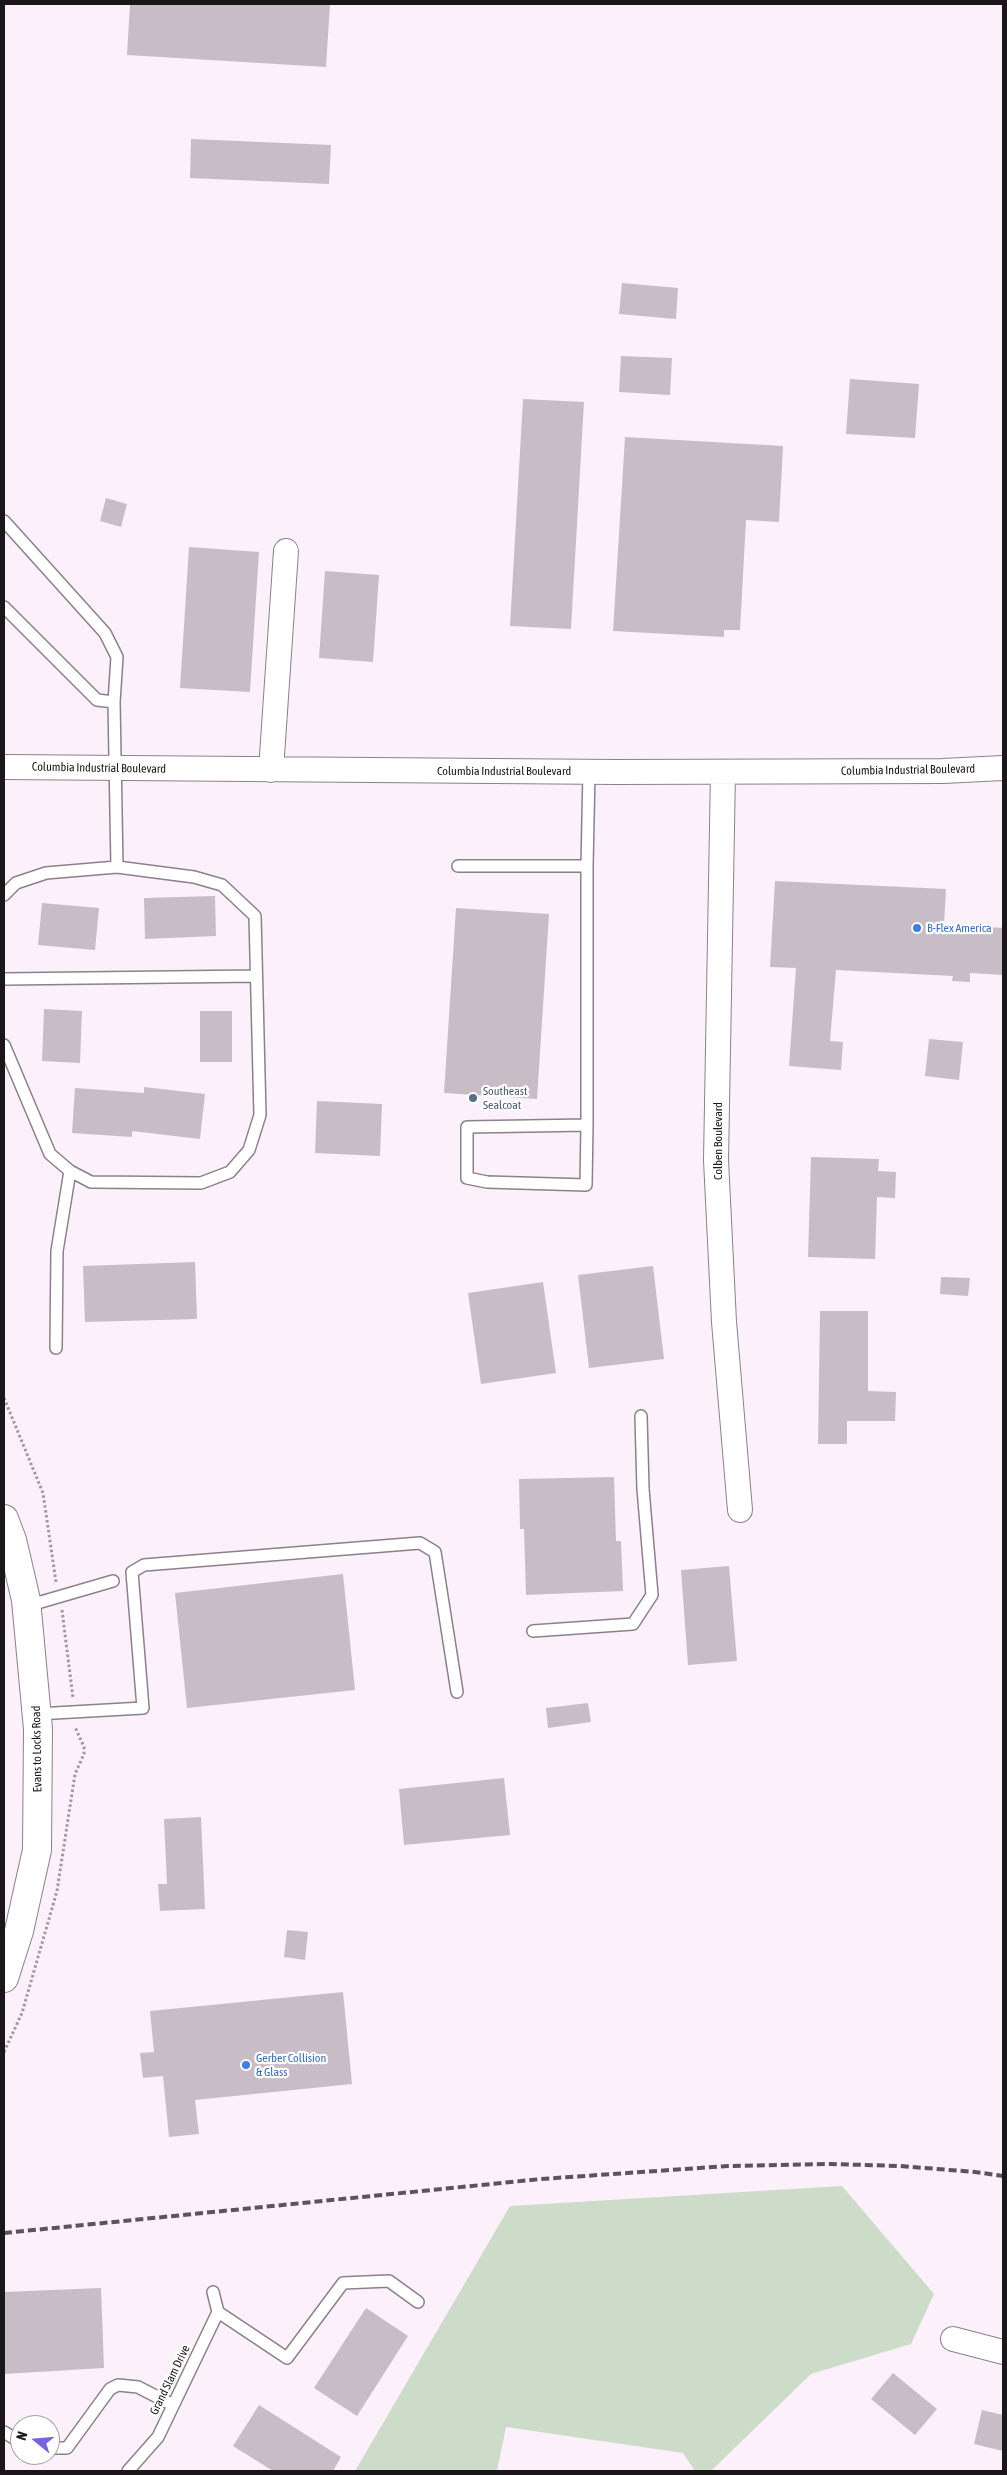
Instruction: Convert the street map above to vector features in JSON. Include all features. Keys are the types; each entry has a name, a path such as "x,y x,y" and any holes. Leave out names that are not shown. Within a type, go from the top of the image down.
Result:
{"street":[{"path":"271,770 286,551"},
{"name":"Columbia Industrial Boulevard","path":"4,767 589,772 943,771 1003,768"},
{"name":"Colben Boulevard","path":"723,772 716,1160 724,1322 740,1510"},
{"name":"Evans to Locks Road","path":"4,1519 12,1540 26,1606 37,1714 37,1850 20,1931 4,1978"},
{"path":"953,2339 1003,2352"}],"lane":[{"path":"4,521 105,633 117,657 114,702 117,867"},
{"path":"4,607 97,700 114,702"},
{"path":"4,624 16,620"},
{"path":"587,1125 467,1127 467,1178 487,1182 586,1185 587,1125 587,866 589,772"},
{"path":"458,866 587,866"},
{"path":"4,895 16,882 46,873 117,867 194,877 222,885 255,916 260,1115 250,1150 230,1172 202,1183 91,1182 70,1171 50,1154 4,1045"},
{"path":"4,979 256,976"},
{"path":"56,1348 56,1251 70,1171"},
{"path":"533,1631 633,1624 652,1595 643,1489 641,1416"},
{"path":"37,1714 143,1708 132,1572 144,1566 420,1543 435,1552 457,1692"},
{"path":"26,1606 113,1581"},
{"path":"213,2292 218,2312 287,2358 343,2283 389,2281 418,2302"},
{"name":"Grand Slam Drive","path":"128,2471 158,2437 218,2312"},
{"path":"60,2448 68,2448 110,2389 118,2385 138,2387 173,2405"}],"path":[{"path":"4,1398 43,1493 56,1582"},
{"path":"63,1617 73,1696"},
{"path":"4,2052 22,2013 57,1891 74,1774 84,1754 84,1747 75,1730"}],"green space":[{"path":"842,2186 934,2294 911,2344 811,2374 711,2471 695,2471 683,2453 506,2427 497,2471 355,2471 510,2206"}],"building":[{"path":"130,4 330,4 326,67 127,55"},
{"path":"191,139 331,145 329,184 190,178"},
{"path":"622,283 678,288 676,319 619,314"},
{"path":"621,356 672,358 670,395 619,392"},
{"path":"850,379 919,384 915,438 846,434"},
{"path":"523,399 584,402 571,629 510,626"},
{"path":"625,437 783,446 779,522 746,520 740,630 724,630 724,637 613,631"},
{"path":"106,498 127,504 121,527 100,521"},
{"path":"189,547 259,552 250,692 180,688"},
{"path":"325,571 379,575 373,662 319,658"},
{"path":"775,881 946,889 944,924 1003,928 1003,975 970,973 970,982 952,981 953,976 836,970 830,1041 843,1042 841,1070 789,1066 796,968 770,967"},
{"path":"215,896 216,936 145,939 144,898"},
{"path":"42,903 99,908 95,950 38,945"},
{"path":"456,908 549,914 537,1099 444,1093"},
{"path":"44,1009 82,1011 80,1063 42,1061"},
{"path":"200,1011 232,1011 232,1062 200,1062"},
{"path":"929,1039 963,1042 959,1080 925,1076"},
{"path":"144,1087 205,1094 200,1139 132,1131 132,1137 72,1133 75,1088 144,1093"},
{"path":"317,1101 382,1104 380,1156 315,1153"},
{"path":"811,1157 879,1159 878,1171 896,1172 895,1198 877,1197 875,1259 808,1257"},
{"path":"195,1262 197,1319 85,1322 83,1266"},
{"path":"653,1266 664,1359 589,1368 578,1275"},
{"path":"941,1277 970,1278 968,1296 940,1294"},
{"path":"543,1282 556,1373 481,1384 468,1293"},
{"path":"820,1311 868,1311 868,1391 896,1392 895,1421 847,1421 847,1444 818,1444"},
{"path":"614,1477 616,1541 621,1541 623,1591 526,1595 524,1529 520,1529 519,1479"},
{"path":"729,1566 737,1661 688,1665 681,1570"},
{"path":"343,1574 355,1690 187,1708 175,1593"},
{"path":"588,1703 591,1722 548,1728 546,1708"},
{"path":"504,1778 510,1835 404,1845 399,1789"},
{"path":"201,1817 205,1909 160,1911 158,1884 167,1884 164,1819"},
{"path":"287,1930 308,1932 305,1960 284,1957"},
{"name":"Gerber Collision & Glass","path":"343,1992 352,2084 195,2100 199,2134 169,2137 163,2076 143,2078 140,2053 154,2052 150,2011"},
{"path":"101,2288 104,2368 4,2374 4,2292"},
{"path":"366,2308 408,2336 357,2416 314,2388"},
{"path":"893,2373 937,2409 915,2435 871,2399"},
{"path":"259,2405 341,2457 333,2471 273,2471 233,2446"},
{"path":"982,2410 1003,2415 1003,2451 974,2444"}],"railway":[{"path":"4,2233 541,2179 728,2166 831,2164 900,2166 1003,2176"}],"place":[{"name":"B-Flex America","path":"917,928"},
{"name":"Southeast Sealcoat","path":"473,1098"},
{"name":"Gerber Collision & Glass","path":"246,2065"}]}
